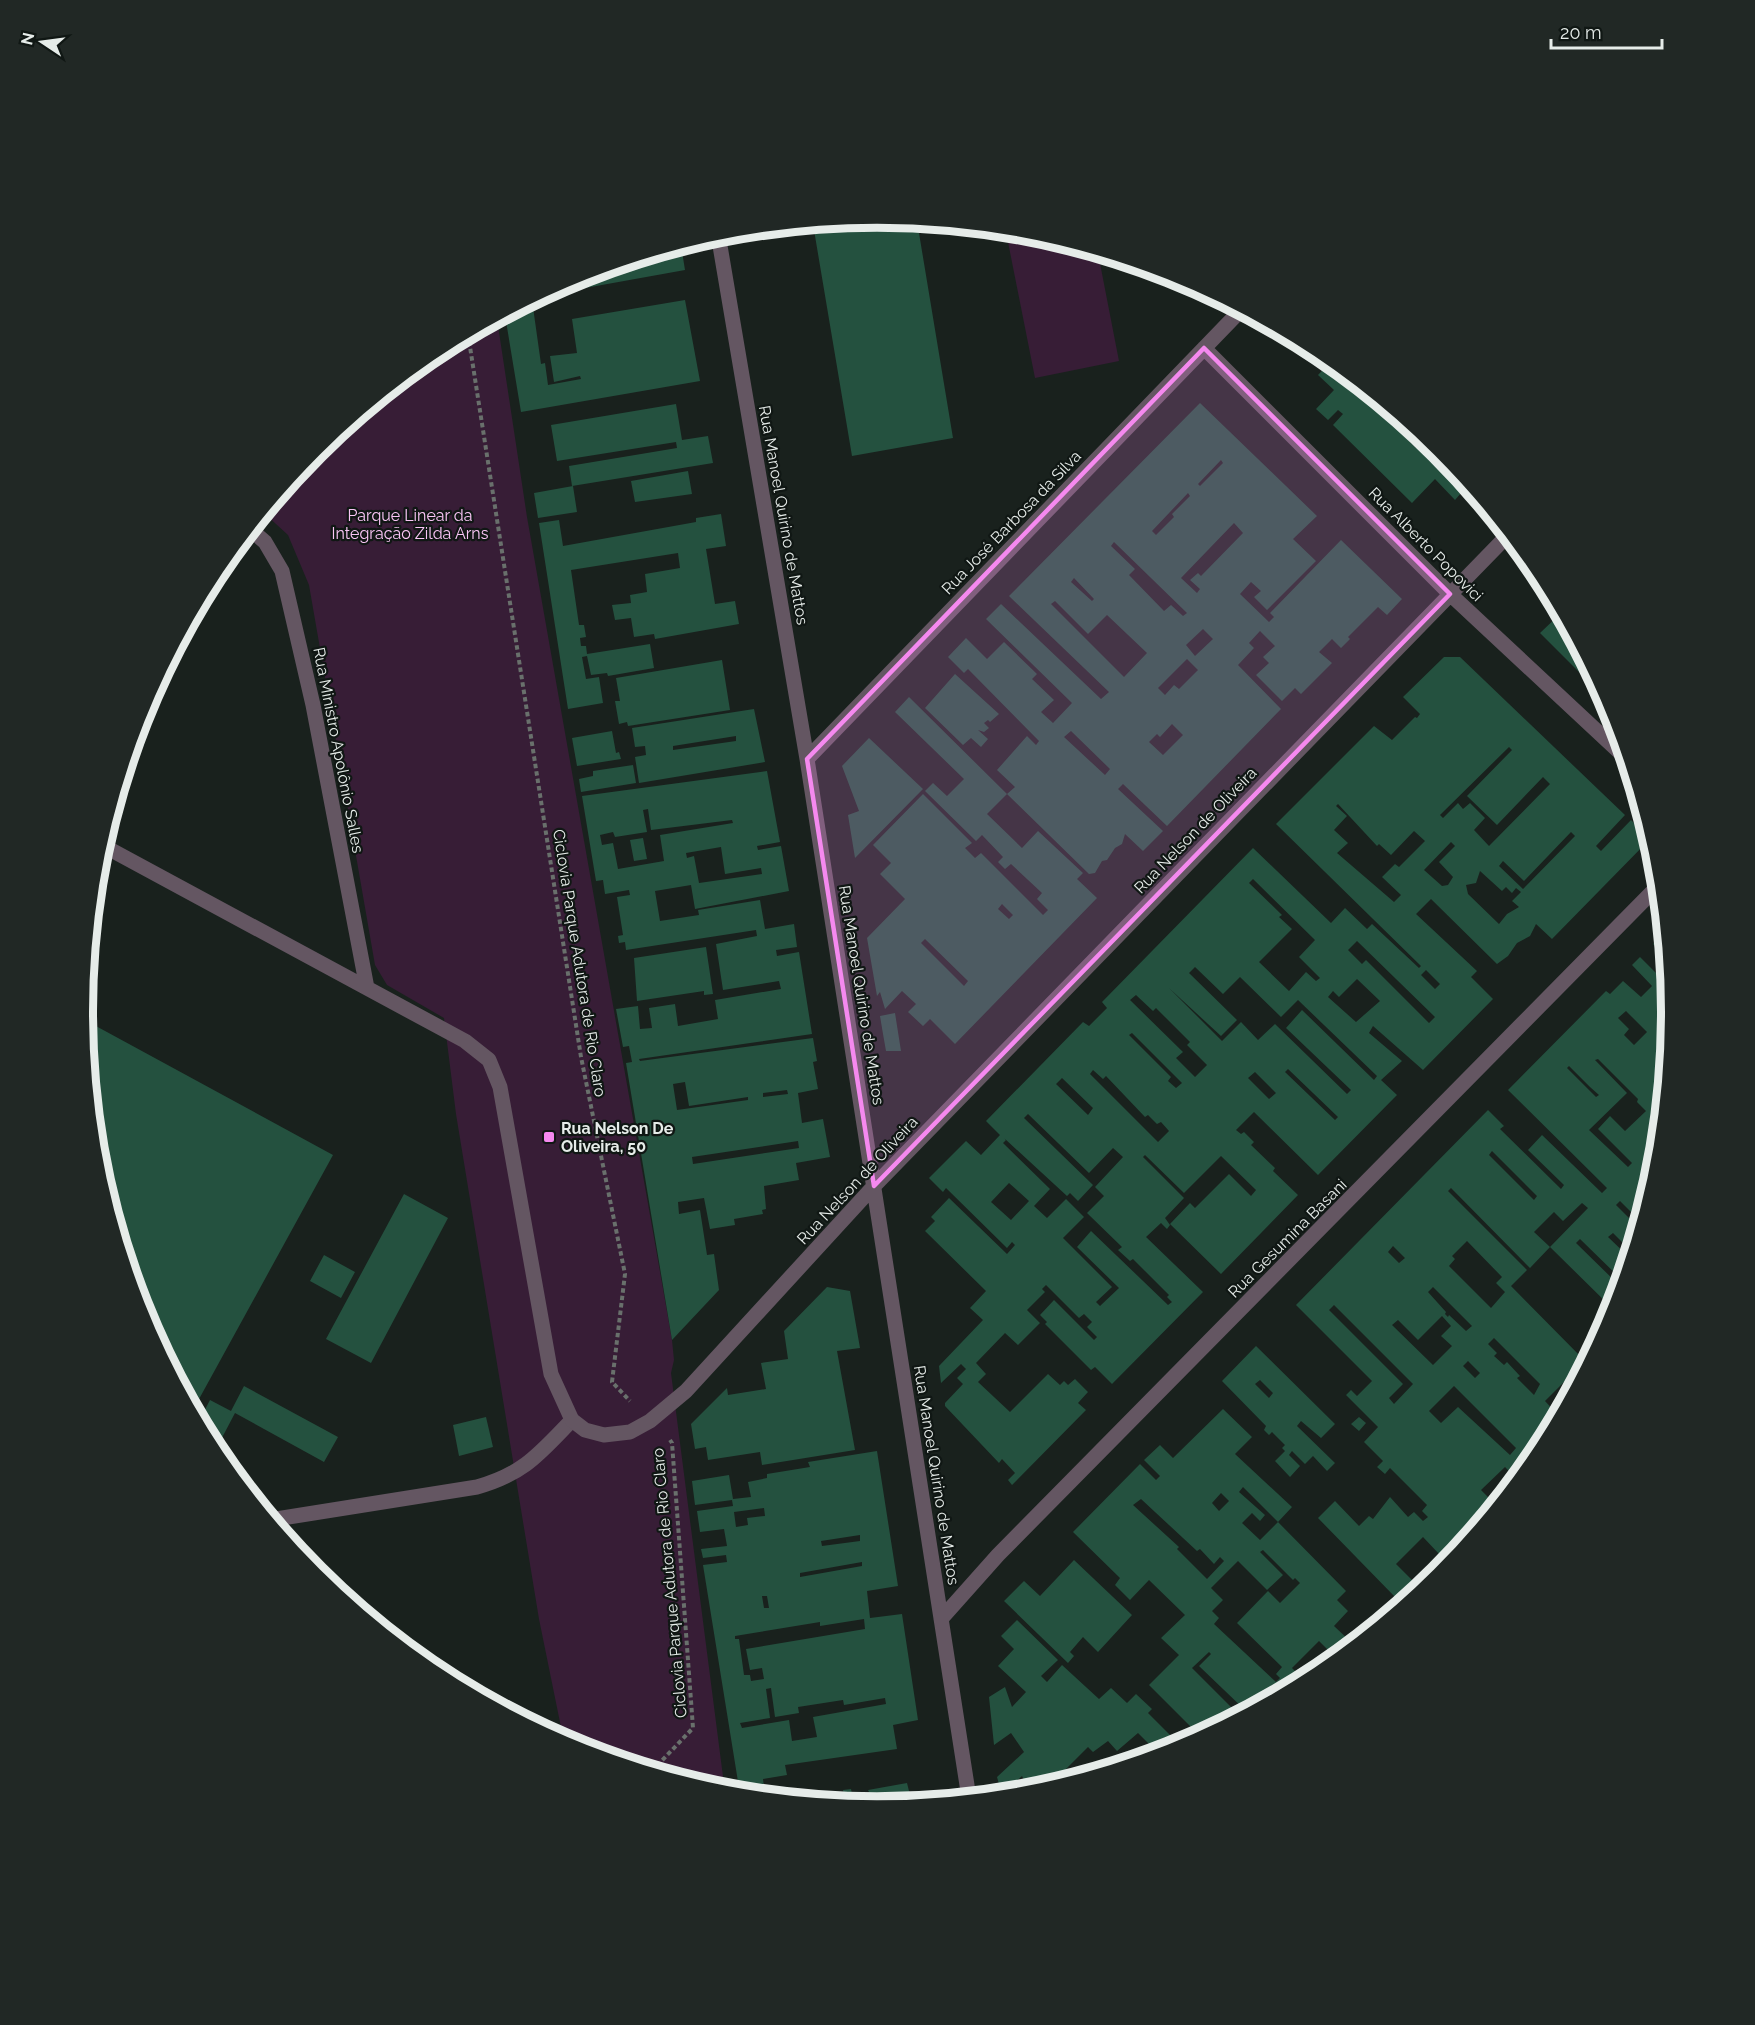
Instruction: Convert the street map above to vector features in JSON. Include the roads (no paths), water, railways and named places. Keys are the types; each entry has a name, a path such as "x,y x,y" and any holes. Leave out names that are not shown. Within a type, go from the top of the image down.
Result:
{"street":[{"name":"Rua Manoel Quirino de Mattos","path":"720,244 807,759 968,1791"},
{"name":"Rua José Barbosa da Silva","path":"807,759 1236,315"},
{"name":"Rua Alberto Popovici","path":"1204,348 1450,594 1616,749"},
{"name":"Rua Ministro Apolônio Salles","path":"256,534 265,542 282,571 313,705 367,988"},
{"name":"Rua Nelson de Oliveira","path":"572,1420 585,1430 604,1436 630,1432 650,1421 686,1392 874,1186 1503,540"},
{"path":"110,849 465,1041 489,1060 501,1087 551,1374 572,1420 530,1462 503,1479 477,1486 279,1519"},
{"name":"Rua Gesumina Basani","path":"940,1619 998,1555 1652,892"}],"place":[{"name":"Rua Nelson De Oliveira, 50","path":"549,1137"}],"park label":[{"name":"Parque Linear da Integração Zilda Arns","path":"410,524"}]}
